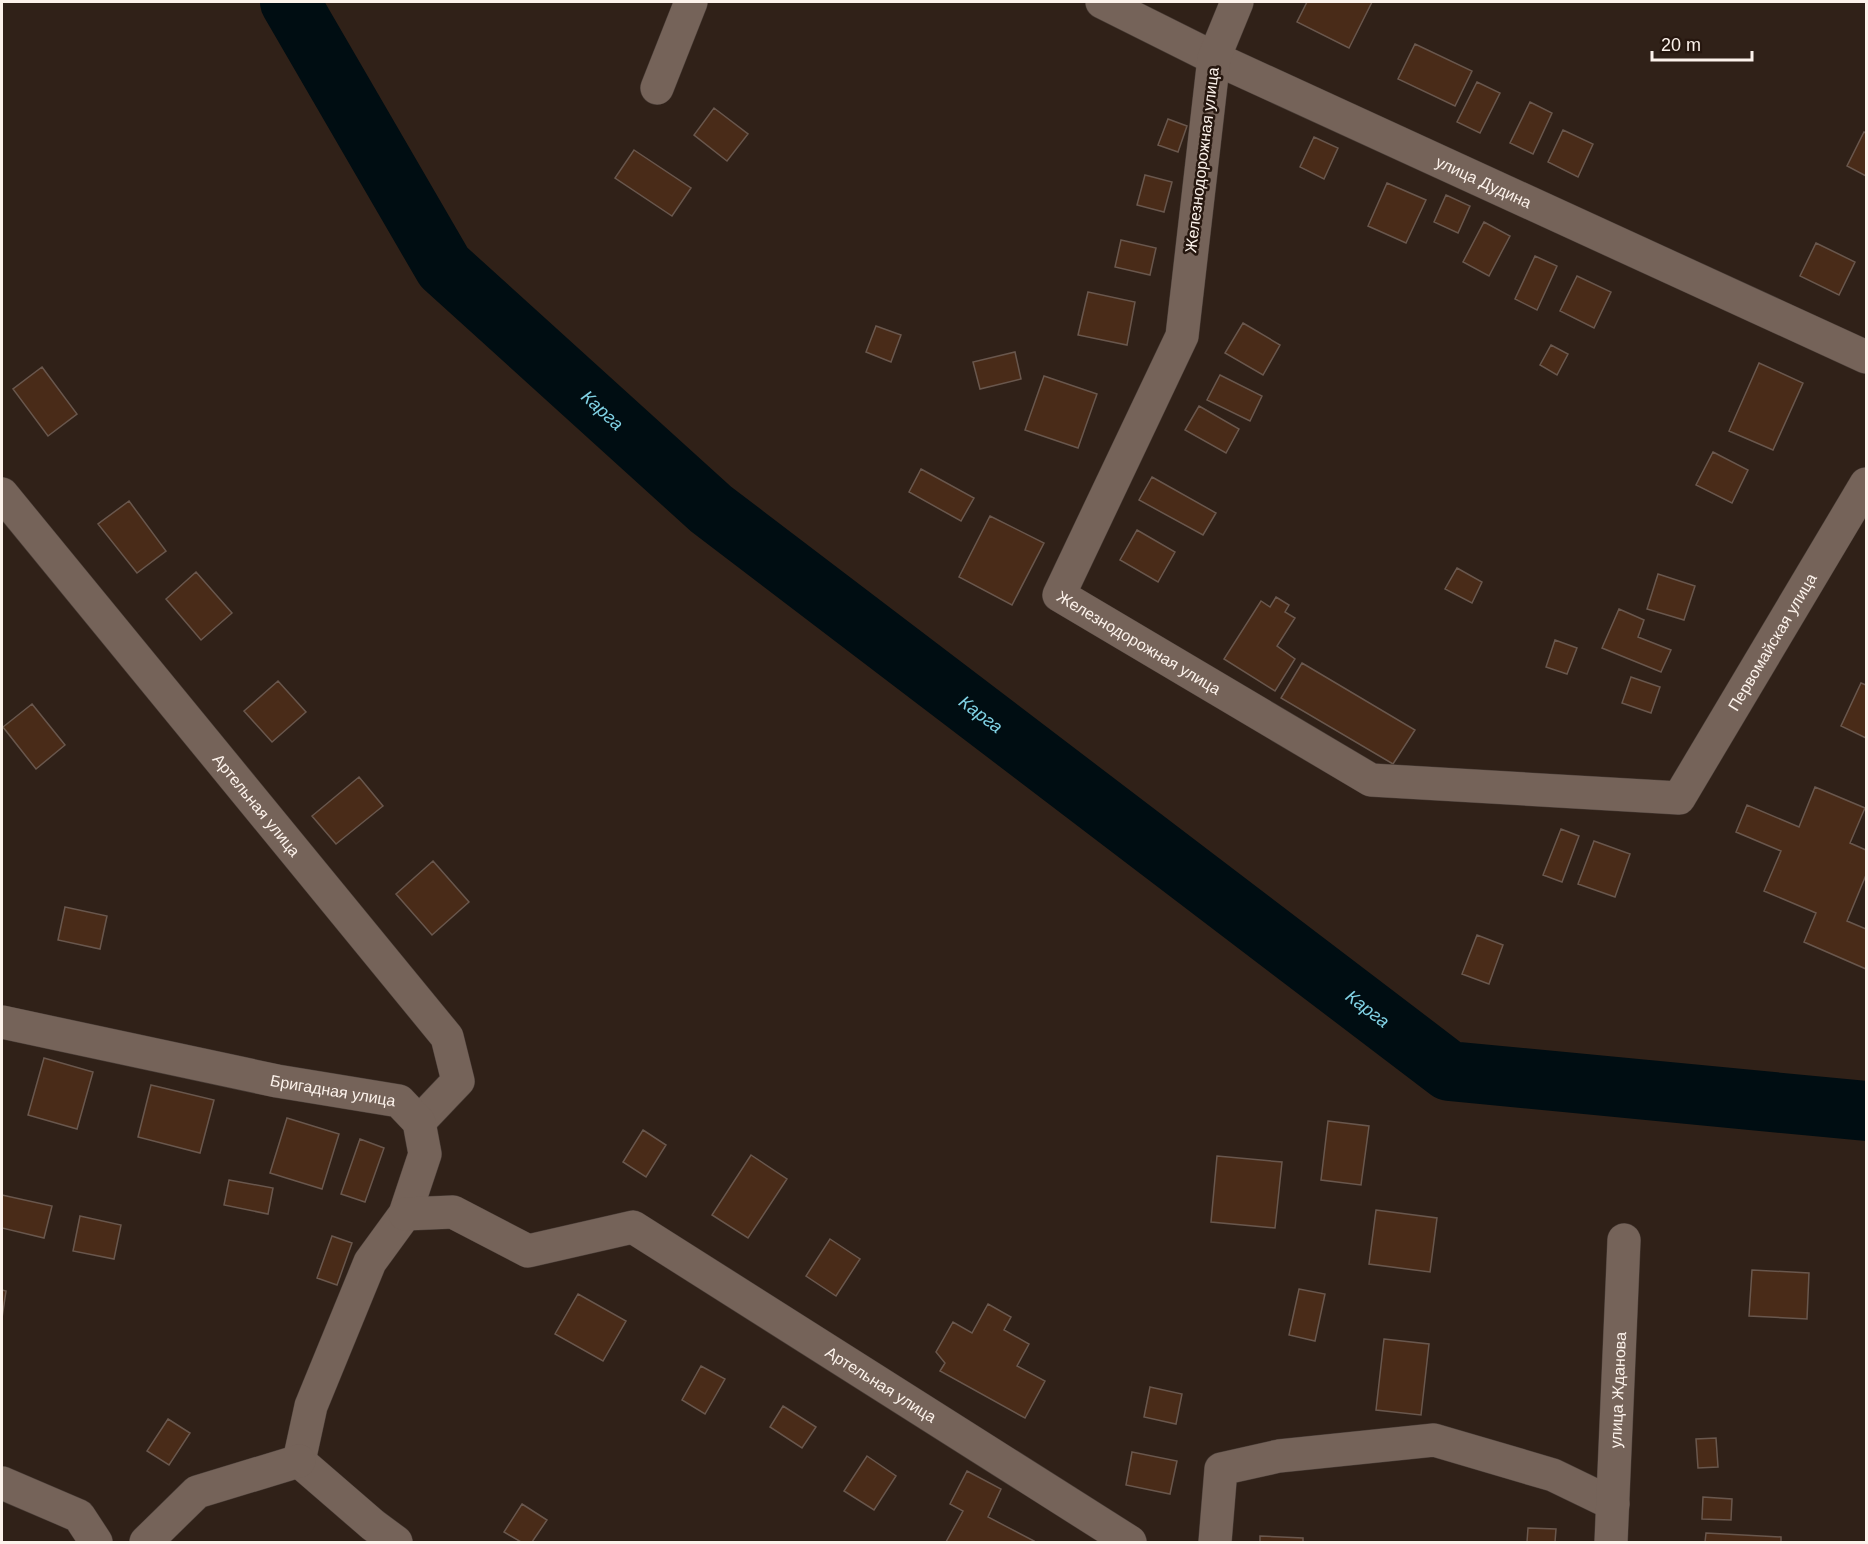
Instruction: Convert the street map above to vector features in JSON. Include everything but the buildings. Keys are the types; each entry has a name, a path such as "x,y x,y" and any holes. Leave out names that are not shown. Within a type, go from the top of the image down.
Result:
{"street":[{"path":"657,88 691,2"},
{"name":"улица Дудина","path":"1102,2 1214,58 1866,357"},
{"name":"Железнодорожная улица","path":"1237,2 1214,58 1182,336 1059,595 1371,780 1679,798"},
{"name":"Первомайская улица","path":"1679,798 1866,484"},
{"name":"Артельная улица","path":"2,494 447,1037 458,1081 419,1122"},
{"name":"Бригадная улица","path":"2,1022 277,1081 399,1101 419,1122"},
{"path":"298,1461 311,1406 370,1262 405,1214 425,1154 419,1122"},
{"name":"Артельная улица","path":"405,1214 453,1212 528,1251 633,1227 1130,1542"},
{"name":"улица Жданова","path":"1611,1542 1624,1240"},
{"path":"1215,1542 1221,1469 1279,1456 1434,1440 1553,1475 1613,1504"},
{"path":"146,1542 197,1492 298,1461"},
{"path":"298,1461 396,1542"},
{"path":"2,1483 79,1516 96,1542"}],"waterway":[{"name":"Карга","path":"290,2 444,267 711,509 1449,1071 1866,1111"}]}
